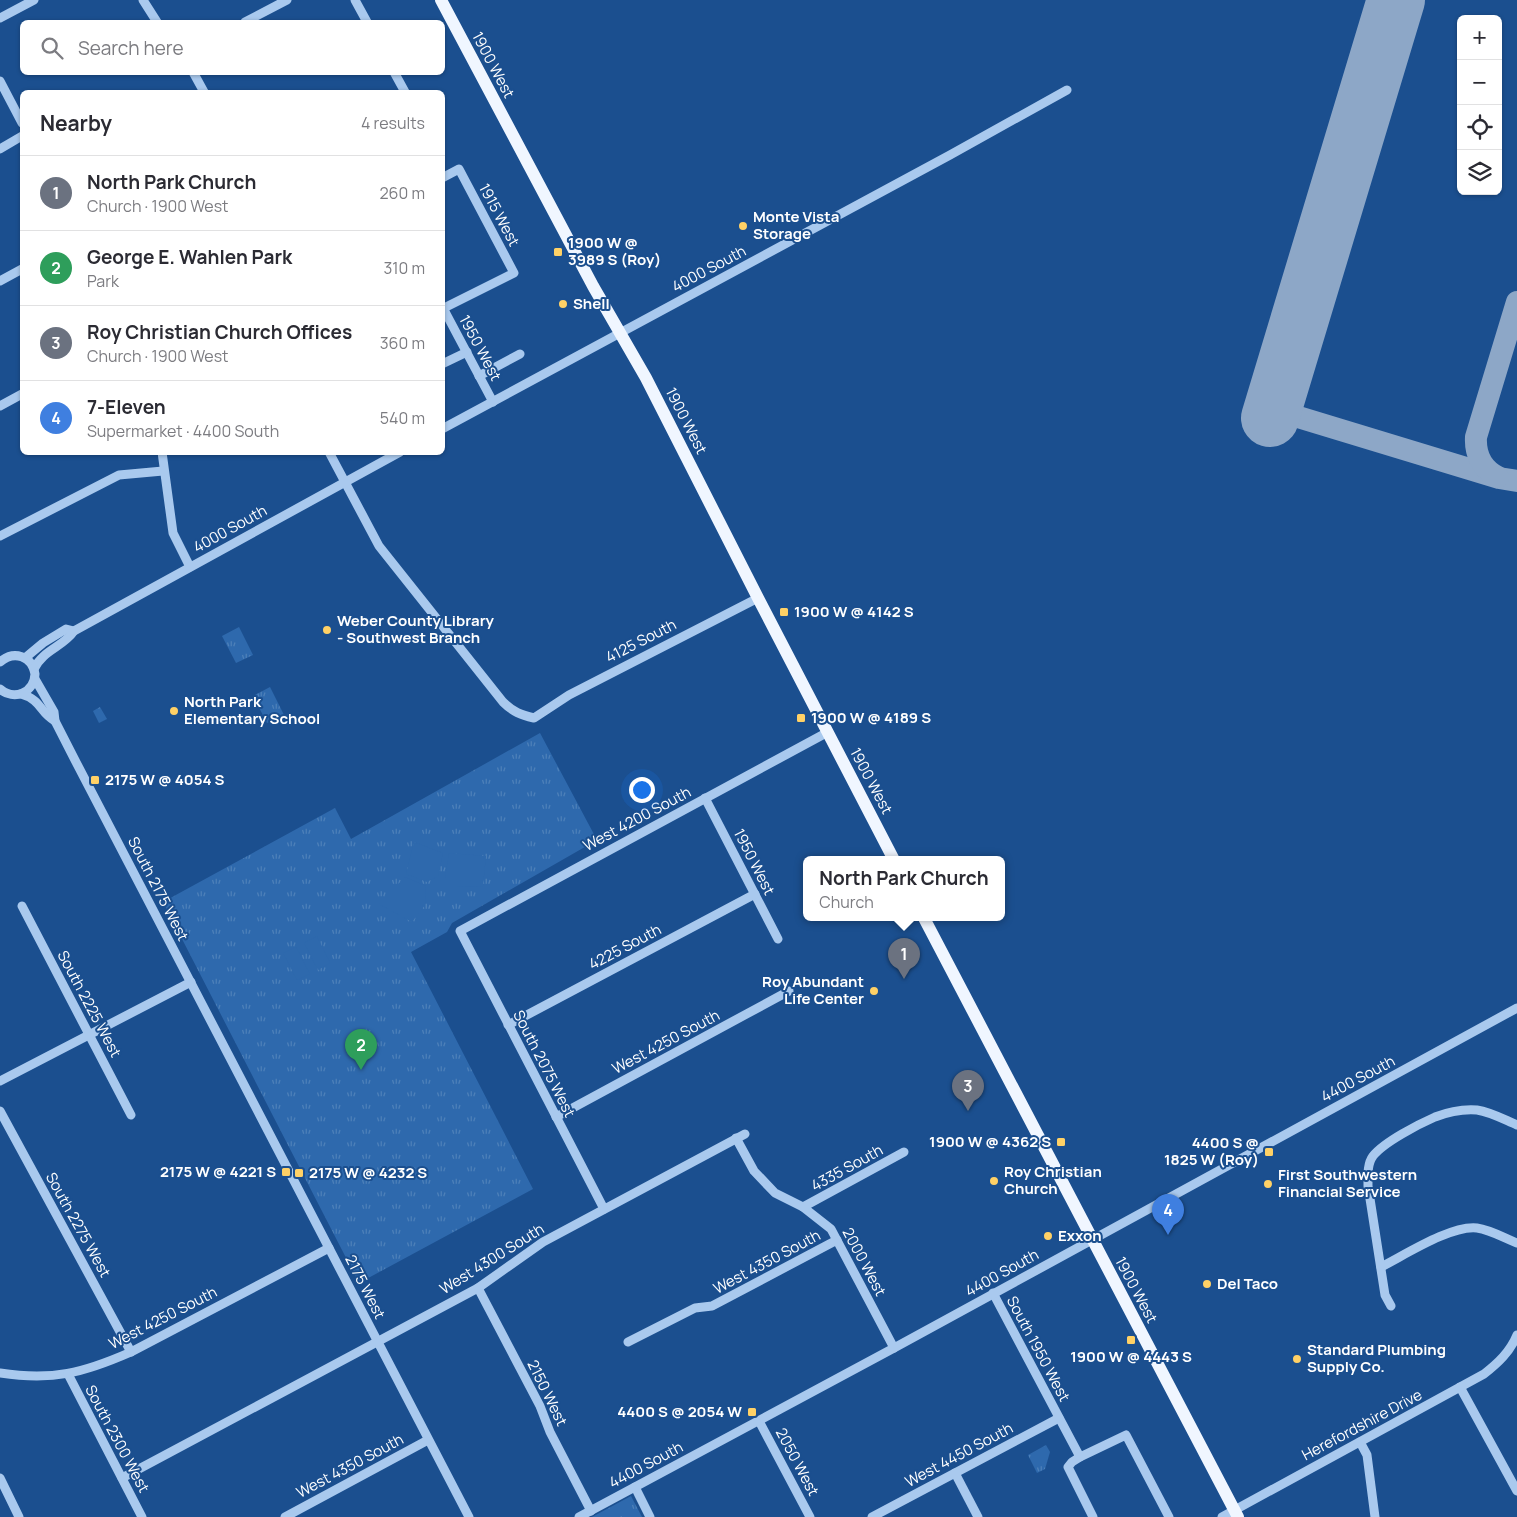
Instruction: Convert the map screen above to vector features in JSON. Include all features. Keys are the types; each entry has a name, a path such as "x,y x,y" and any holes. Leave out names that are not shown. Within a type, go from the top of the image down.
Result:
{"main road":[{"name":"1900 West","path":"441,0 593,286 658,401 892,856"},
{"name":"1900 West","path":"926,921 1236,1514"}],"street":[{"path":"0,18 34,0"},
{"path":"143,0 156,20"},
{"path":"248,20 287,0"},
{"path":"355,0 366,20"},
{"path":"195,75 203,90"},
{"path":"396,75 404,90"},
{"path":"0,81 20,120"},
{"name":"4000 South","path":"445,427 1067,90"},
{"path":"0,149 20,137"},
{"name":"1915 West","path":"445,176 460,169 514,274 445,306"},
{"path":"0,280 20,270"},
{"name":"1950 West","path":"445,311 493,402"},
{"path":"445,363 467,352"},
{"path":"479,376 520,354"},
{"path":"0,406 20,395"},
{"path":"162,455 163,471 174,533 190,567"},
{"path":"331,455 345,482"},
{"name":"4000 South","path":"34,670 37,663 48,651 68,639 74,631 394,455"},
{"path":"0,536 119,475 163,471"},
{"name":"4125 South","path":"345,482 379,546 503,702 516,713 526,716 534,718 575,691 758,598"},
{"name":"4000 South","path":"25,658 43,643 66,629 74,631"},
{"path":"0,662 10,656 25,658 34,670 35,680 31,687 21,694 10,695 0,689"},
{"name":"South 2175 West","path":"35,680 54,712 55,720 237,1071"},
{"name":"South 2175 West","path":"21,694 34,699 46,716 55,720"},
{"name":"West 4200 South","path":"460,931 828,732"},
{"name":"1950 West","path":"705,798 778,939"},
{"name":"4225 South","path":"508,1025 755,894"},
{"name":"South 2225 West","path":"22,906 131,1115"},
{"name":"South 2075 West","path":"460,931 604,1209"},
{"path":"0,1081 192,982"},
{"name":"West 4250 South","path":"556,1117 789,991"},
{"name":"4400 South","path":"579,1517 894,1348 1517,1008"},
{"name":"2175 West","path":"237,1071 469,1517"},
{"path":"1391,1306 1385,1295 1368,1186 1368,1170 1372,1157 1386,1144 1435,1117 1458,1111 1478,1110 1517,1125"},
{"name":"South 2275 West","path":"0,1111 131,1352"},
{"name":"West 4300 South","path":"122,1478 478,1288 543,1242 745,1134"},
{"name":"2000 West","path":"736,1138 754,1171 775,1193 803,1207 831,1229 894,1348"},
{"name":"4335 South","path":"803,1207 904,1152"},
{"path":"1381,1267 1464,1228 1488,1230 1517,1243"},
{"name":"West 4350 South","path":"628,1342 695,1308 712,1306 837,1240"},
{"name":"West 4250 South","path":"0,1373 24,1377 68,1374 102,1364 131,1352 329,1248"},
{"name":"2150 West","path":"478,1288 540,1406 550,1432 591,1510"},
{"name":"South 1950 West","path":"993,1293 1080,1457"},
{"name":"Herefordshire Drive","path":"1222,1517 1236,1514 1360,1442 1484,1374 1498,1364 1513,1345 1517,1336"},
{"name":"South 2300 West","path":"68,1374 142,1517"},
{"path":"1460,1387 1517,1492"},
{"name":"West 4450 South","path":"872,1517 1059,1418"},
{"name":"2050 West","path":"759,1420 810,1517"},
{"path":"1093,1517 1068,1467 1080,1457 1126,1435 1169,1517"},
{"name":"West 4350 South","path":"285,1517 428,1440"},
{"path":"1360,1442 1367,1455 1375,1517"},
{"path":"955,1473 978,1517"},
{"path":"0,1478 20,1517"},
{"path":"635,1487 650,1517"}],"green space":[{"path":"239,627 253,655 236,663 222,636"},
{"path":"270,687 284,715 267,723 253,696"},
{"path":"100,707 107,719 99,723 93,711"},
{"path":"540,733 597,840 452,923 447,932 411,952 533,1189 359,1283 163,902 335,808 351,839"},
{"path":"414,842 443,853 438,876 427,882 406,874"},
{"path":"449,853 486,856 483,886 457,887 445,878"},
{"path":"405,877 426,886 425,905 412,922 379,904"},
{"path":"317,936 330,963 318,970 304,943"},
{"path":"296,947 310,974 297,980 283,953"},
{"path":"1046,1445 1050,1452 1045,1469 1037,1473 1028,1455"},
{"path":"631,1496 642,1517 592,1517"}],"taxiway":[{"path":"1498,477 1488,470 1478,455 1476,437 1517,302"},
{"path":"1272,409 1499,478 1517,481"}],"runway":[{"path":"1270,418 1396,0"}],"place":[{"name":"Monte Vista Storage","path":"743,226"},
{"name":"1900 W @ 3989 S (Roy)","path":"558,252"},
{"name":"Shell","path":"563,304"},
{"name":"1900 W @ 4142 S","path":"784,612"},
{"name":"Weber County Library - Southwest Branch","path":"327,630"},
{"name":"North Park Elementary School","path":"174,711"},
{"name":"1900 W @ 4189 S","path":"801,718"},
{"name":"2175 W @ 4054 S","path":"95,780"},
{"name":"North Park Church","path":"904,979"},
{"name":"Roy Abundant Life Center","path":"874,991"},
{"name":"George E. Wahlen Park","path":"361,1070"},
{"name":"Roy Christian Church Offices","path":"968,1111"},
{"name":"1900 W @ 4362 S","path":"1061,1142"},
{"name":"4400 S @ 1825 W (Roy)","path":"1269,1152"},
{"name":"2175 W @ 4221 S","path":"286,1172"},
{"name":"2175 W @ 4232 S","path":"299,1173"},
{"name":"Roy Christian Church","path":"994,1181"},
{"name":"First Southwestern Financial Service","path":"1268,1184"},
{"name":"7-Eleven","path":"1168,1235"},
{"name":"Exxon","path":"1048,1236"},
{"name":"Del Taco","path":"1207,1284"},
{"name":"1900 W @ 4443 S","path":"1131,1340"},
{"name":"Standard Plumbing Supply Co.","path":"1297,1359"},
{"name":"4400 S @ 2054 W","path":"752,1412"}]}
